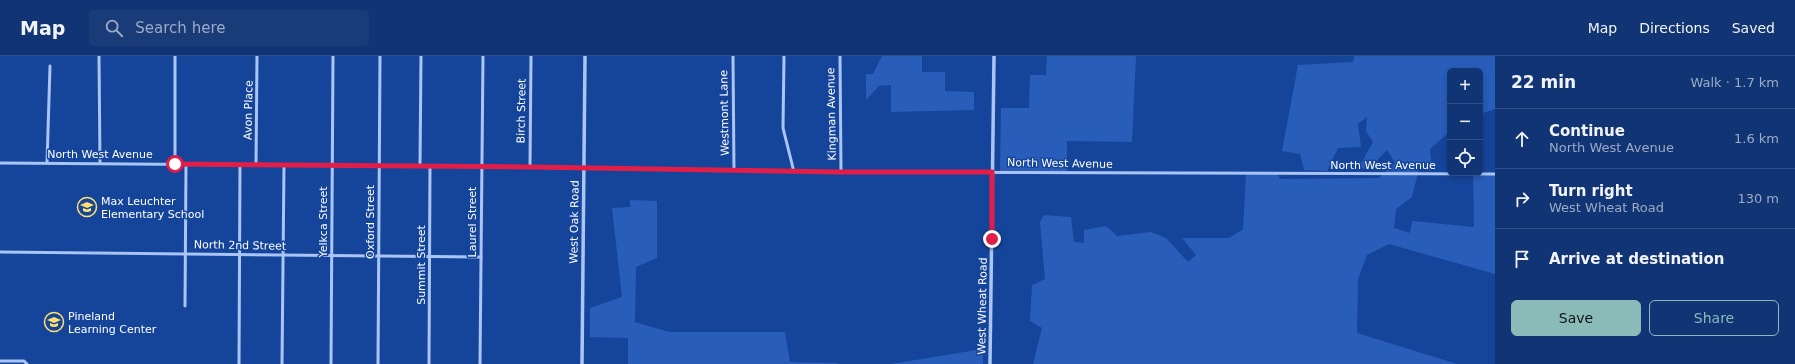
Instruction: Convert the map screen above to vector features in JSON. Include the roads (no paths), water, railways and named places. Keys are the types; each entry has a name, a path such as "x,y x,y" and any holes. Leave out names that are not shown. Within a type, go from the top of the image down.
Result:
{"street":[{"path":"99,56 100,163"},
{"path":"175,56 175,164"},
{"name":"Avon Place","path":"256,165 257,56"},
{"name":"Yelkca Street","path":"331,364 333,56"},
{"name":"Oxford Street","path":"378,364 380,56"},
{"path":"420,166 421,56"},
{"name":"Laurel Street","path":"480,364 483,56"},
{"name":"Birch Street","path":"530,167 531,56"},
{"name":"West Oak Road","path":"582,364 585,56"},
{"name":"Westmont Lane","path":"733,56 734,171"},
{"path":"784,56 784,128 794,172"},
{"name":"Kingman Avenue","path":"840,56 841,172"},
{"name":"West Wheat Road","path":"990,364 994,56"},
{"path":"47,163 50,66"},
{"name":"North West Avenue","path":"0,163 481,166 794,172 1495,174"},
{"path":"185,306 186,164"},
{"path":"239,364 240,164"},
{"path":"282,364 284,165"},
{"name":"Summit Street","path":"429,364 430,166"},
{"name":"North 2nd Street","path":"0,252 480,256"},
{"path":"0,361 27,363"}],"place":[{"name":"Max Leuchter Elementary School","path":"87,207"},
{"name":"Pineland Learning Center","path":"54,322"}]}
